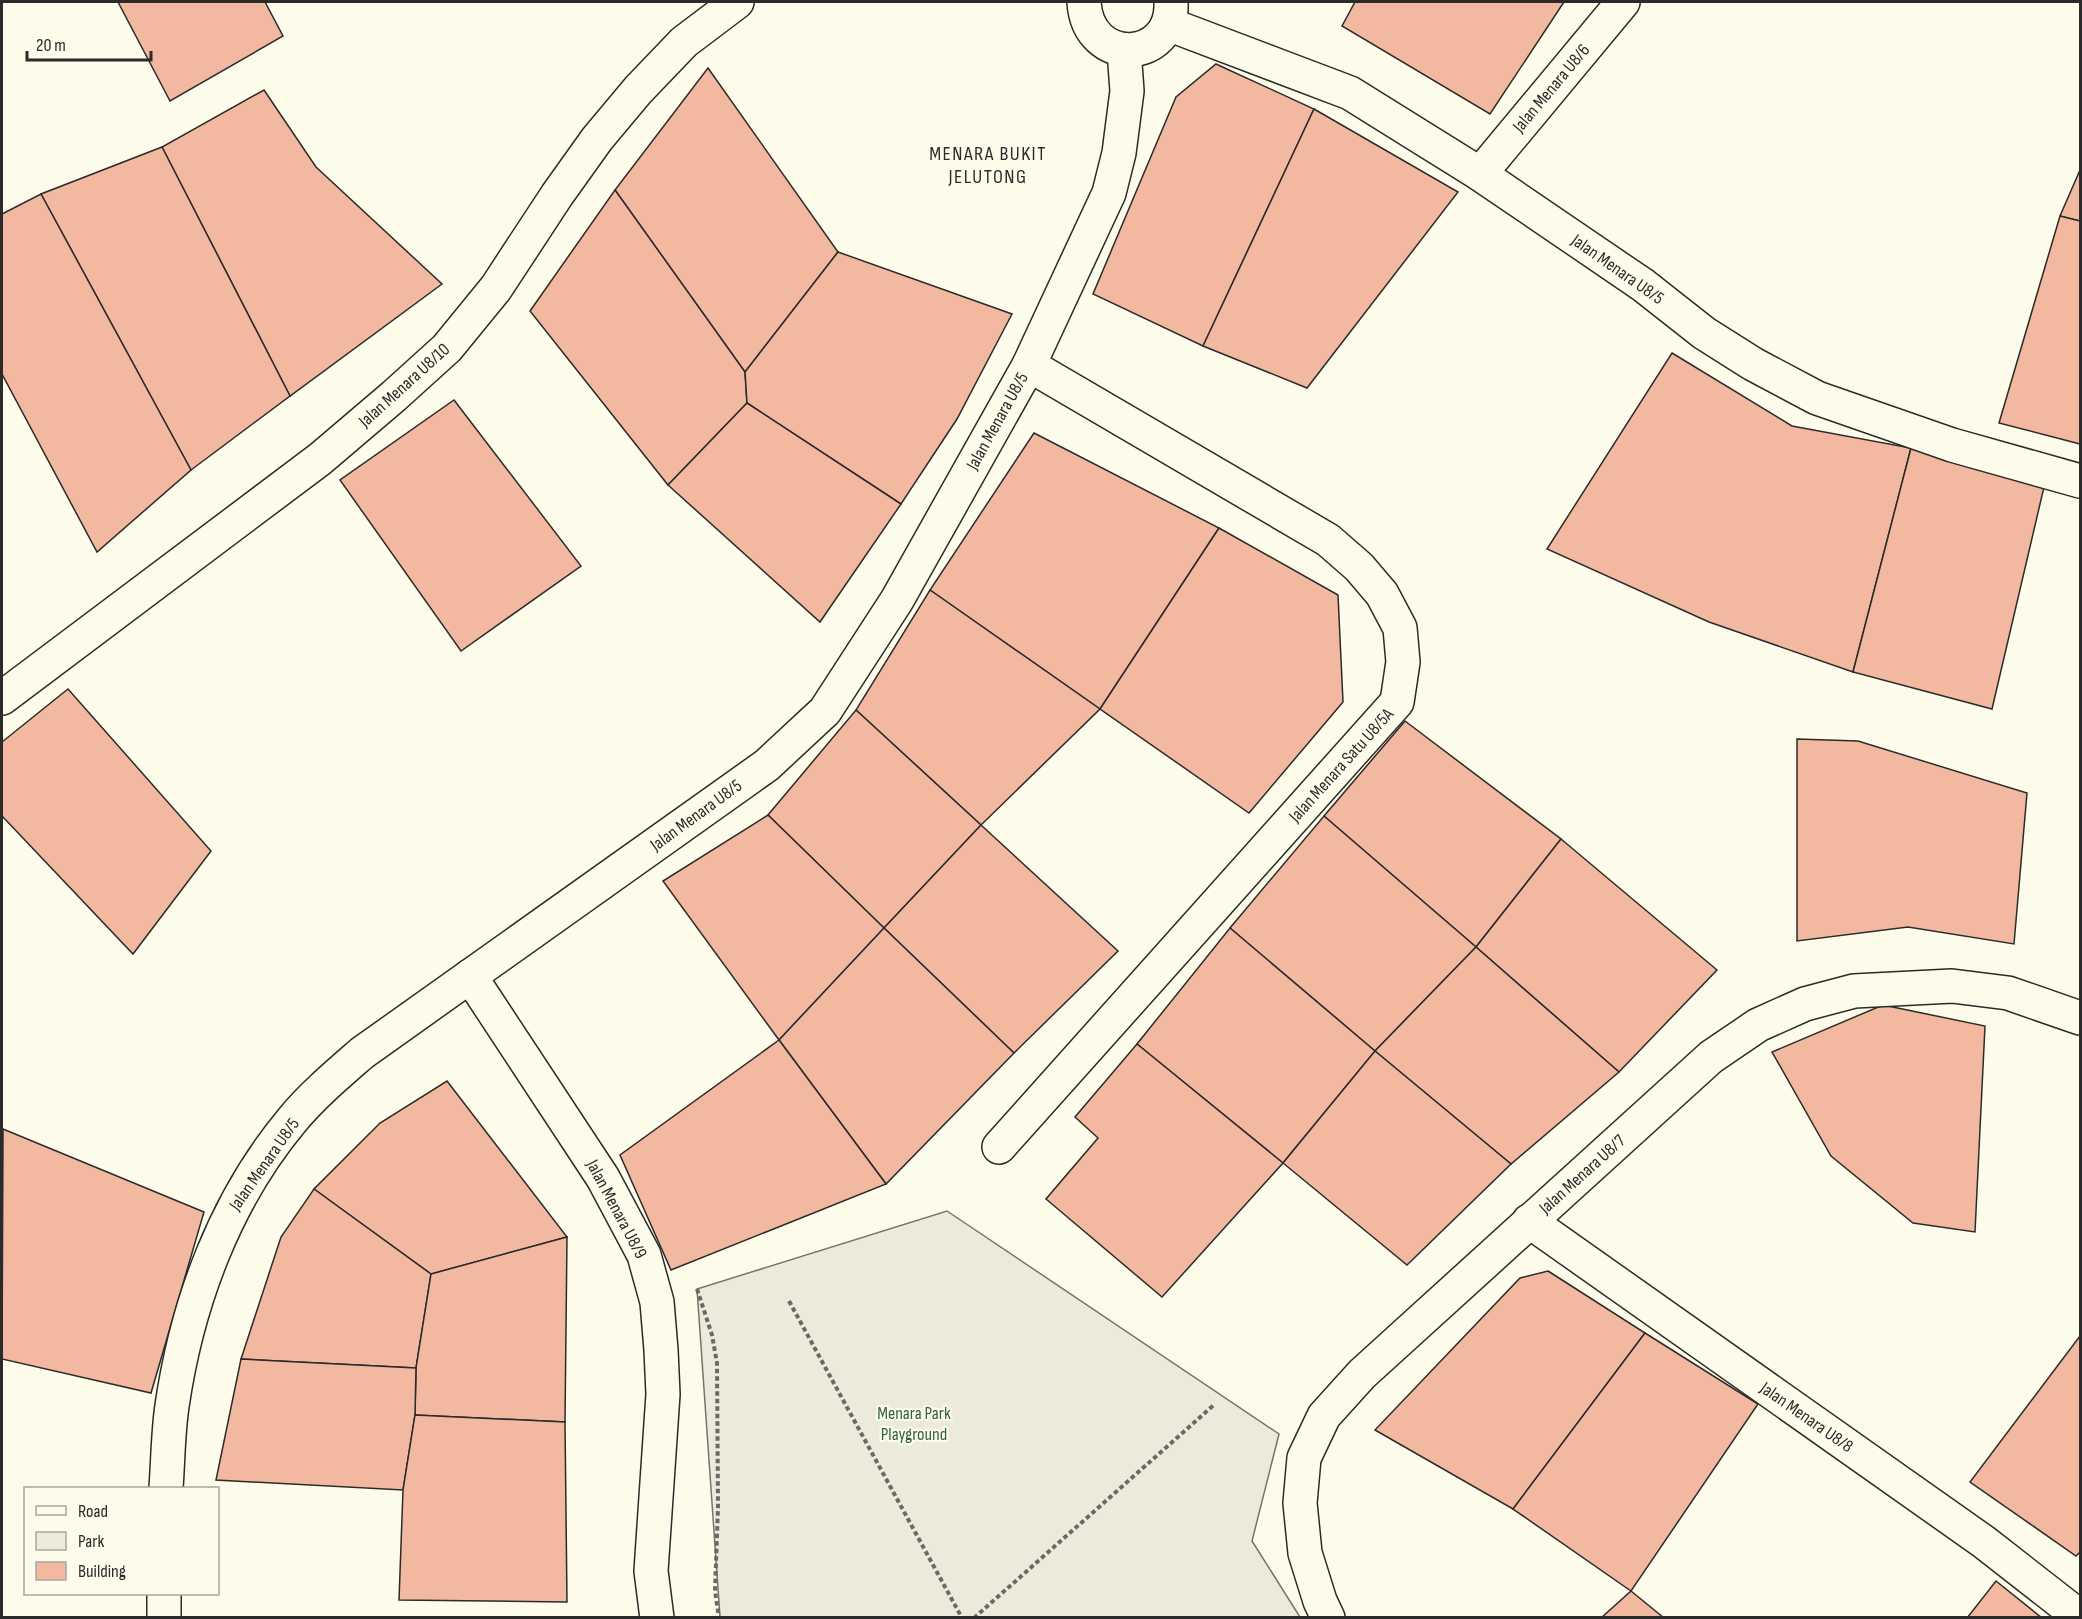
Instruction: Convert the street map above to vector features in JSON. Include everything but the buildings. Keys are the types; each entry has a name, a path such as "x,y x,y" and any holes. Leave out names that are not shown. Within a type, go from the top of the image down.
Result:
{"street":[{"name":"Jalan Menara U8/10","path":"2,698 320,459 447,348 496,288 557,195 638,90 684,42 737,2"},
{"path":"1084,2 1085,16 1095,34 1111,46 1124,50 1137,49 1161,36 1170,13"},
{"name":"Jalan Menara U8/6","path":"1480,174 1623,2"},
{"name":"Jalan Menara U8/5","path":"1170,13 1350,93 1480,174 1643,285 1704,333 1753,364 1817,398 1952,445 2080,482"},
{"name":"Jalan Menara U8/5","path":"166,1487 172,1408 184,1346 203,1279 234,1206 260,1162 293,1119 330,1081 362,1053 767,765 825,711 897,600 1029,365 1109,193 1119,153 1127,91 1124,50"},
{"name":"Jalan Menara Satu U8/5A","path":"999,1147 1397,702 1403,662 1400,628 1382,594 1359,567 1328,540 1029,365"},
{"name":"Jalan Menara U8/9","path":"470,976 603,1178 644,1255 657,1302 663,1394 651,1571 657,1617"},
{"name":"Jalan Menara U8/7","path":"1328,1617 1320,1601 1305,1553 1299,1503 1304,1458 1324,1416 1362,1374 1711,1057 1758,1025 1805,1004 1854,991 1952,986 2008,993 2080,1018"},
{"name":"Jalan Menara U8/8","path":"1529,1221 1984,1542 2080,1617"},
{"path":"164,1595 164,1617"}],"path":[{"path":"697,1289 712,1335 717,1364 718,1507 715,1592 719,1617"},
{"path":"789,1301 962,1617"},
{"path":"974,1617 1215,1404"}],"green space":[{"name":"Menara Park Playground","path":"947,1211 1279,1434 1252,1541 1300,1617 720,1617 697,1289"}],"district":[{"name":"MENARA BUKIT JELUTONG","path":"988,164"}]}
